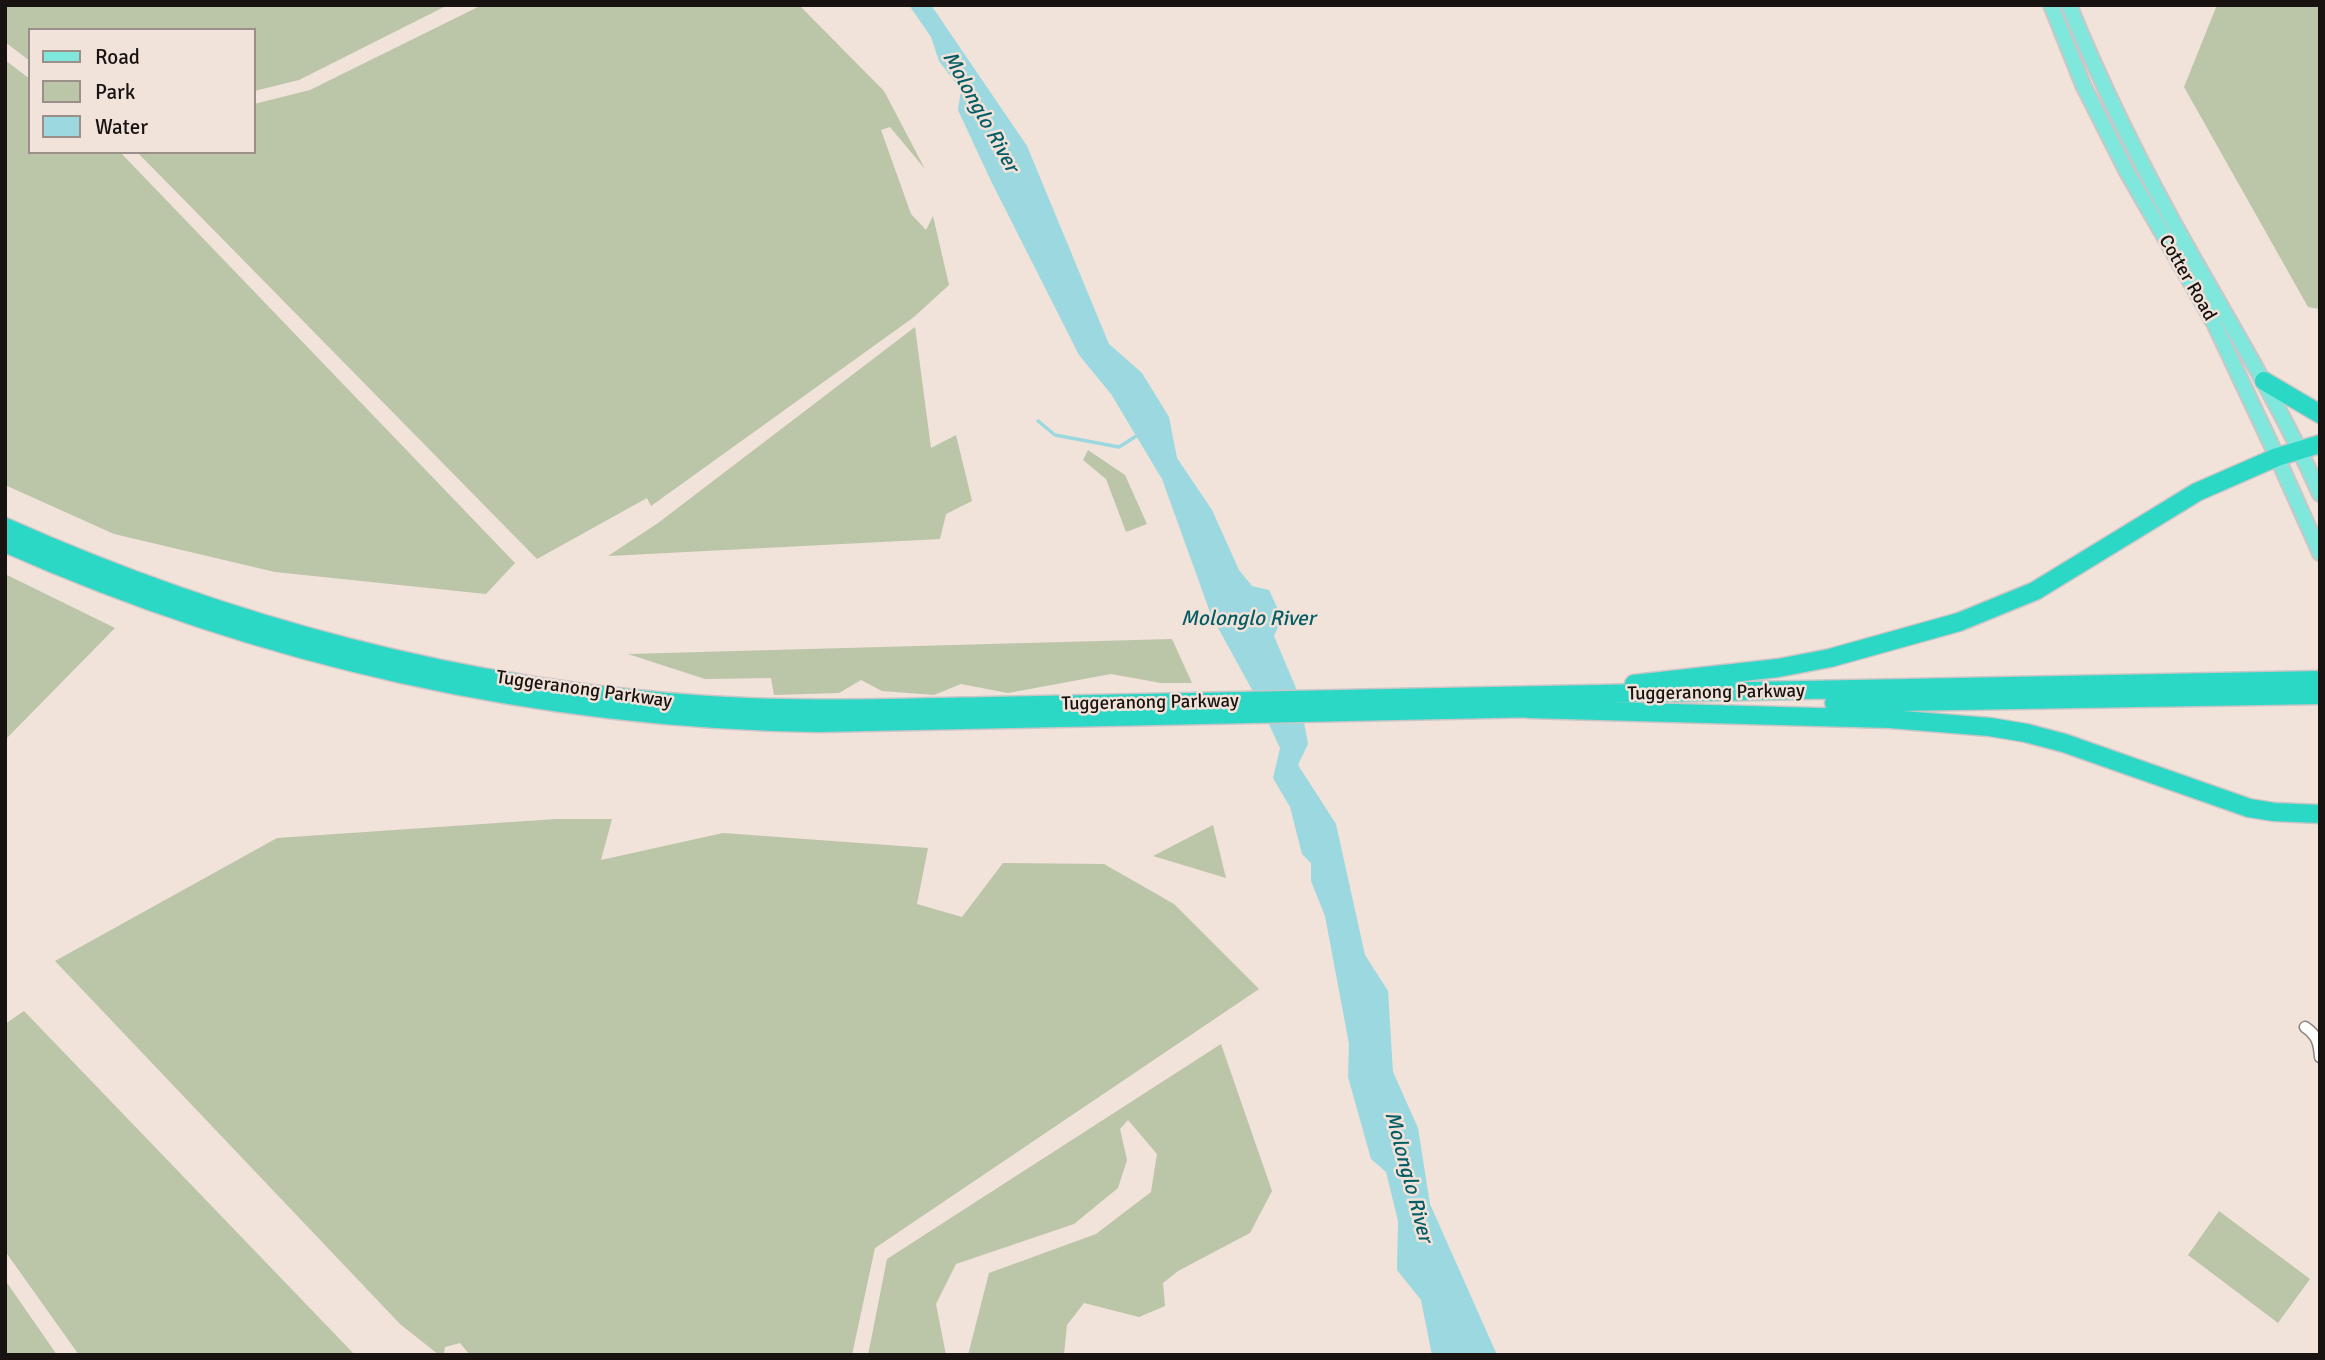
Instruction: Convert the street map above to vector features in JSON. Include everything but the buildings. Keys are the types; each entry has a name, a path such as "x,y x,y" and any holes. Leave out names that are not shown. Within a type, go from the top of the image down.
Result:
{"highway":[{"path":"2264,381 2320,414"},
{"path":"1550,696 1778,668 1830,658 1959,622 2035,591 2197,492 2277,457 2320,444"},
{"name":"Tuggeranong Parkway","path":"5,527 144,585 282,630 425,666 530,685 664,702 798,708 1131,710"},
{"name":"Tuggeranong Parkway","path":"5,543 128,593 260,638 397,674 536,701 665,717 770,722 1424,704 1550,696 2320,680"},
{"name":"Tuggeranong Parkway","path":"1424,704 1499,709 2320,695"},
{"path":"1499,709 1965,723 2026,733 2064,743 2249,808 2319,815"}],"main road":[{"name":"Cotter Road","path":"2050,5 2088,96 2127,172 2214,323 2320,553"},
{"name":"Cotter Road","path":"2069,5 2095,70 2130,143 2264,381 2320,494"}],"street":[{"path":"2305,1027 2315,1034 2320,1057"}],"green space":[{"path":"5,5 448,5 299,80 256,91 256,28 28,28 28,59 5,42"},
{"path":"482,5 799,5 884,91 925,169 890,127 881,130 911,214 926,230 933,216 949,285 914,317 651,506 647,498 537,559 139,154 256,154 256,104 310,90"},
{"path":"2217,5 2320,5 2320,309 2308,307 2184,87"},
{"path":"5,60 28,77 28,154 122,154 515,563 486,594 275,572 114,534 5,485"},
{"path":"915,327 931,448 956,435 972,501 946,514 940,539 608,556 658,523"},
{"path":"1088,450 1125,475 1147,524 1126,532 1106,479 1083,460"},
{"path":"5,574 115,628 5,740"},
{"path":"1172,639 1192,683 1161,683 1111,674 1008,693 961,684 934,695 882,691 861,680 839,693 774,695 771,678 705,679 628,654"},
{"path":"556,819 612,819 601,860 723,833 928,848 917,904 962,917 1003,863 1104,864 1174,904 1259,989 875,1248 852,1355 470,1355 460,1343 445,1347 444,1355 439,1355 400,1324 55,961 277,838"},
{"path":"1213,825 1226,878 1153,856"},
{"path":"24,1011 355,1355 79,1355 5,1251 5,1024"},
{"path":"1221,1044 1272,1191 1250,1233 1178,1271 1163,1283 1165,1306 1139,1317 1084,1303 1067,1325 1064,1355 968,1355 989,1273 1096,1234 1151,1192 1157,1154 1128,1120 1120,1129 1127,1160 1118,1188 1074,1224 956,1264 936,1304 946,1355 868,1355 887,1259"},
{"path":"2219,1211 2310,1279 2278,1323 2188,1255"},
{"path":"5,1280 57,1355 5,1355"}],"water":[{"name":"Molonglo River","path":"909,5 931,5 1027,146 1109,344 1142,373 1169,417 1177,458 1212,510 1239,570 1252,586 1269,590 1282,618 1274,636 1299,695 1308,744 1298,765 1336,824 1365,955 1388,991 1393,1072 1418,1128 1430,1204 1497,1355 1432,1355 1421,1300 1397,1270 1398,1221 1386,1172 1371,1159 1348,1077 1349,1044 1325,916 1311,881 1311,863 1302,854 1290,807 1273,778 1280,748 1256,697 1211,615 1162,479 1111,394 1079,355 958,110 961,90 939,61 931,37"}],"waterway":[{"path":"1038,421 1055,435 1119,447 1138,435"}]}
